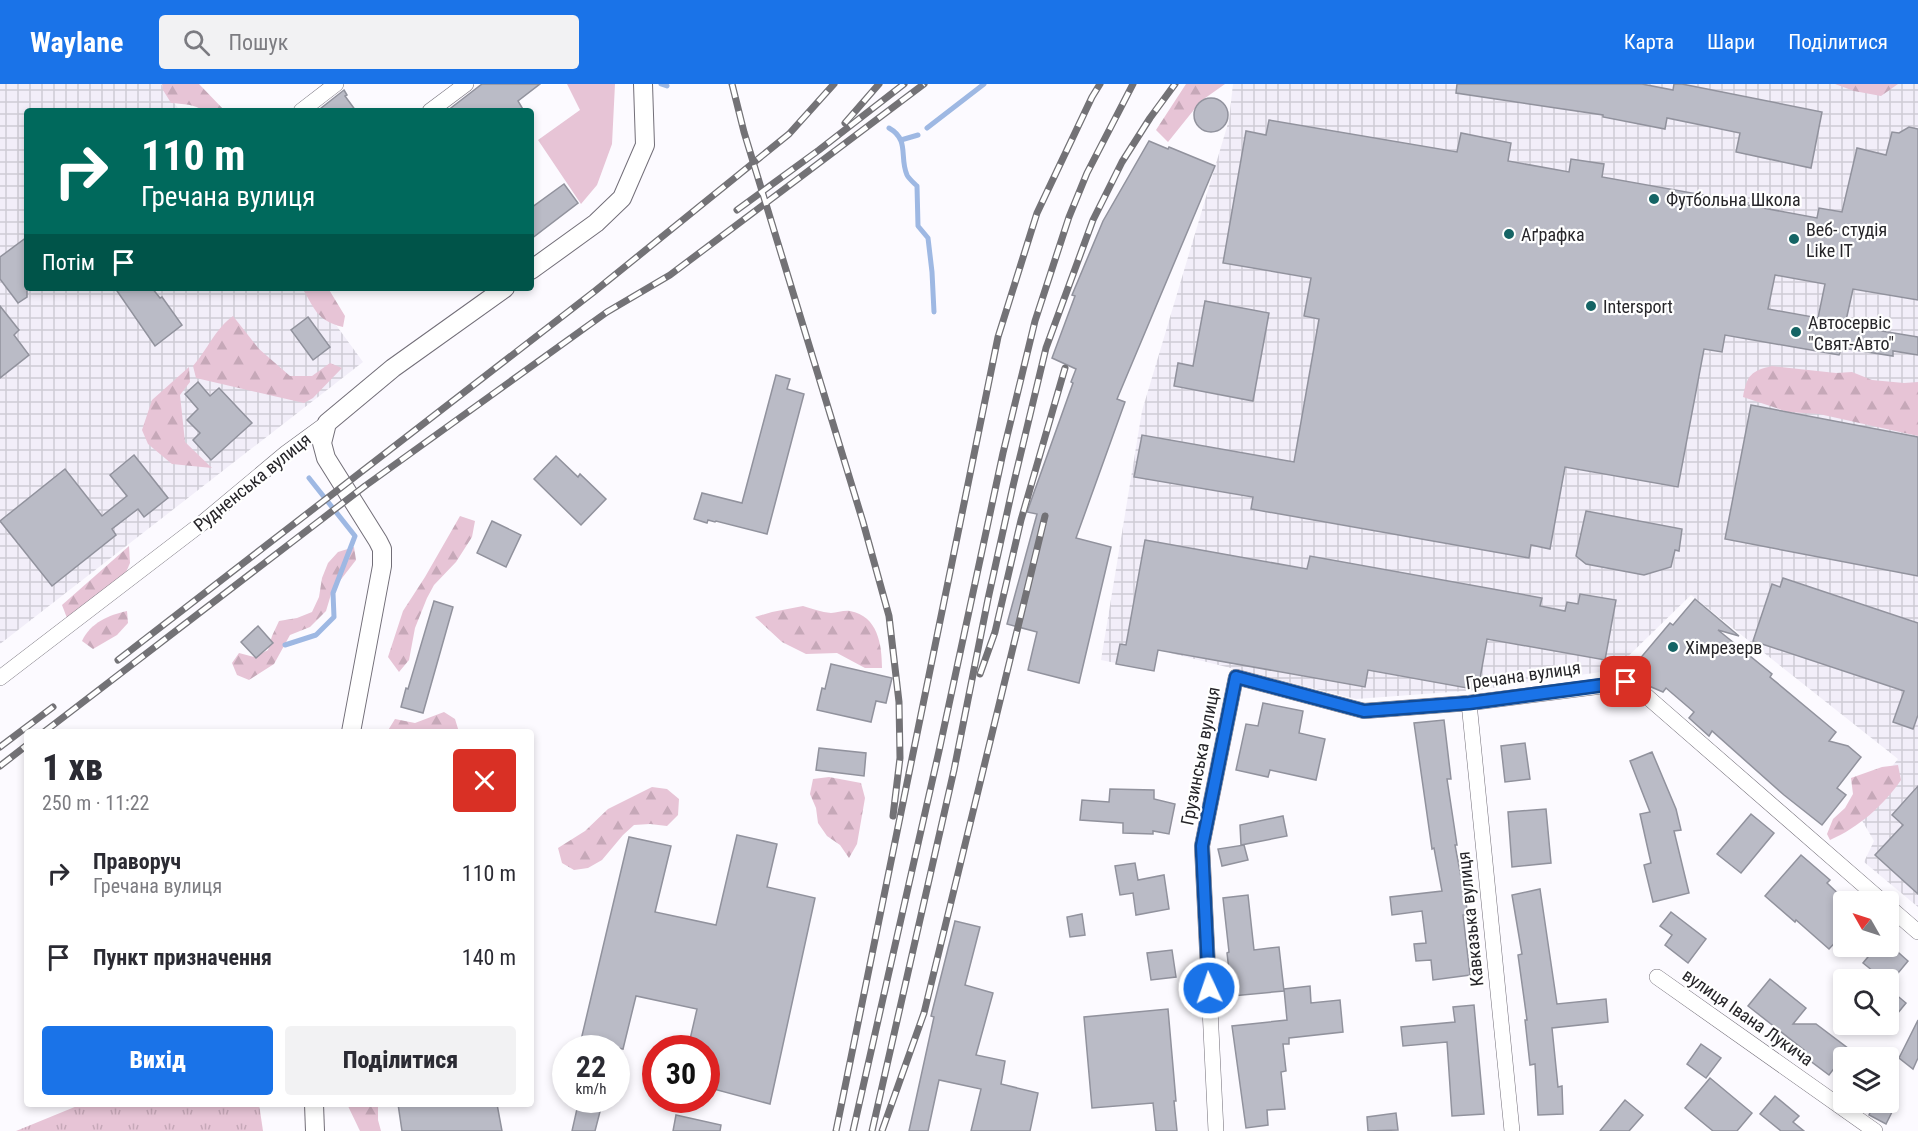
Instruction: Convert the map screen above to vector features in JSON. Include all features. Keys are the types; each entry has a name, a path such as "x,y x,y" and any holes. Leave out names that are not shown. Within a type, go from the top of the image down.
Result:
{"street":[{"path":"305,108 336,84"},
{"path":"434,108 466,84"},
{"path":"534,268 596,223 622,198 645,145 643,84"},
{"name":"Рудненська вулиця","path":"0,678 201,524 393,368 501,291"},
{"path":"327,423 322,442 326,458 378,541 383,556 376,608 352,729"},
{"name":"Гречана вулиця","path":"1236,677 1364,711 1469,703 1626,682 1636,687 1870,891"},
{"name":"Грузинська вулиця","path":"1216,1131 1202,846 1236,677"},
{"name":"Кавказька вулиця","path":"1469,703 1512,1131"},
{"path":"1899,916 1918,932"},
{"name":"вулиця Івана Лукича","path":"1657,977 1875,1131"},
{"path":"314,1107 315,1131"}],"shaded area":[{"path":"0,84 161,84 178,108 24,108 24,291 311,291 363,362 0,644"},
{"path":"1233,84 1918,84 1918,907 1864,862 1874,841 1856,810 1898,759 1691,595 1614,670 1478,690 1356,699 1158,650 1154,671 1101,660 1142,411 1229,120"}],"green space":[{"path":"162,84 199,84 222,108 198,108 171,103"},
{"path":"567,84 615,84 612,144 597,185 581,204 538,140 580,110"},
{"path":"1186,84 1225,84 1201,101 1168,142 1156,130"},
{"path":"1835,84 1898,84 1881,96 1854,91"},
{"path":"304,291 330,291 345,316 343,327 327,321 314,308"},
{"path":"233,316 259,349 290,376 312,376 330,363 342,368 313,398 304,403 196,378 193,366 221,327"},
{"path":"1772,366 1836,373 1852,372 1872,380 1918,382 1918,436 1819,414 1788,412 1743,397 1751,375"},
{"path":"189,367 190,382 180,395 185,442 212,468 172,464 148,444 142,430 152,400"},
{"path":"460,516 475,521 472,537 456,562 434,585 415,628 409,660 399,672 388,657 403,611"},
{"path":"129,546 130,563 124,577 67,618 62,605"},
{"path":"354,547 356,560 332,591 326,611 310,627 290,635 274,664 249,680 237,675 232,663 239,653 254,657 268,650 279,621 297,618 312,612 319,597 322,578 328,563 338,552"},
{"path":"803,606 831,613 850,611 867,619 879,641 882,668 865,668 837,653 806,654 782,642 755,617"},
{"path":"127,611 128,623 117,635 93,649 82,641 90,629 101,621"},
{"path":"444,712 455,719 458,729 389,729 395,719 415,723"},
{"path":"1898,765 1901,780 1887,798 1870,815 1830,840 1827,834 1833,819 1845,808 1853,794 1851,778 1882,767"},
{"path":"829,777 861,783 865,798 857,844 849,858 840,845 827,836 818,823 816,808 810,794 813,779"},
{"path":"652,787 667,789 679,799 678,815 667,826 634,825 602,860 588,868 574,870 562,863 558,848 585,831 608,809"},
{"path":"75,1107 259,1107 263,1131 16,1131"},
{"path":"348,1107 378,1107 381,1131 360,1131"}],"building":[{"path":"482,84 540,84 518,101 522,108 451,108"},
{"path":"1457,84 1642,84 1673,90 1674,84 1682,84 1822,112 1811,168 1736,152 1740,133 1667,118 1665,129 1603,117 1603,115 1456,93"},
{"path":"344,90 347,95 345,96 354,108 321,108"},
{"path":"1211,98 1223,103 1228,115 1223,127 1211,132 1199,127 1194,115 1199,103"},
{"path":"1269,120 1457,152 1461,133 1511,143 1508,161 1569,172 1571,159 1604,164 1602,177 1748,203 1747,205 1817,218 1819,208 1842,212 1857,148 1886,155 1892,132 1899,133 1909,127 1918,129 1918,300 1853,289 1845,325 1918,337 1918,355 1893,351 1893,356 1842,348 1839,355 1725,335 1722,352 1704,349 1678,487 1565,467 1550,549 1531,545 1529,558 1251,509 1253,497 1134,477 1142,435 1294,462 1319,319 1304,316 1311,278 1223,263 1246,131 1266,135","holes":["1775,275 1825,284 1818,318 1768,309"]},
{"path":"1149,141 1215,166 1117,399 1125,402 1076,538 1111,547 1079,683 1028,670 1037,632 1007,624 1037,514 1027,512 1076,369 1052,358 1075,296 1072,295 1103,221"},
{"path":"564,184 578,203 534,237 534,206"},
{"path":"24,239 24,291 27,291 27,297 18,303 0,279 0,257"},
{"path":"117,291 154,291 160,298 162,297 182,325 155,346"},
{"path":"1205,301 1269,313 1253,401 1174,386 1178,363 1193,366"},
{"path":"0,306 19,330 14,335 29,355 0,378"},
{"path":"308,317 330,347 313,360 291,330"},
{"path":"776,375 790,379 787,389 804,394 767,534 716,521 708,520 707,523 694,519 702,493 742,503"},
{"path":"198,382 210,396 219,388 252,423 211,460 193,440 200,433 187,420 198,409 185,394"},
{"path":"1751,405 1918,437 1918,576 1725,539"},
{"path":"134,455 168,498 144,517 138,509 112,529 116,535 52,586 0,521 65,469 102,516 127,496 110,475"},
{"path":"556,456 578,477 580,474 606,499 581,525 534,479"},
{"path":"1586,511 1682,529 1679,551 1675,550 1671,567 1644,575 1586,564 1576,556"},
{"path":"492,521 521,535 506,567 477,553"},
{"path":"1145,540 1307,569 1310,556 1542,598 1540,606 1565,611 1567,602 1578,604 1580,594 1616,600 1605,660 1487,639 1478,690 1368,670 1365,687 1158,650 1154,671 1116,664 1120,644 1126,645"},
{"path":"1783,578 1918,623 1918,715 1913,729 1893,722 1904,691 1753,641 1772,584 1780,587"},
{"path":"1695,599 1739,636 1718,630 1772,674 1770,677 1836,732 1829,741 1848,746 1861,757 1837,788 1846,795 1822,825 1784,795 1712,731 1709,736 1689,718 1694,712 1666,688 1663,692 1649,686 1640,678 1627,674 1670,623 1673,625"},
{"path":"434,601 453,607 423,713 401,707"},
{"path":"258,626 273,643 256,658 241,642"},
{"path":"831,664 892,678 886,703 876,701 871,722 817,710"},
{"path":"1263,703 1303,711 1299,733 1325,739 1316,780 1270,770 1268,777 1236,770 1246,724 1258,726"},
{"path":"1444,720 1451,779 1447,779 1457,845 1455,845 1468,914 1463,915 1470,975 1433,980 1431,960 1416,961 1414,944 1426,943 1422,911 1392,915 1390,897 1442,891 1434,848 1432,849 1414,723"},
{"path":"1525,743 1530,779 1505,782 1501,746"},
{"path":"819,748 866,753 864,776 816,770"},
{"path":"1652,752 1676,809 1681,830 1674,831 1689,893 1653,902 1644,865 1651,863 1640,814 1650,812 1630,761"},
{"path":"1918,786 1918,894 1875,855 1903,825 1892,815"},
{"path":"1110,789 1154,790 1154,799 1175,804 1169,834 1153,831 1153,834 1123,833 1123,823 1080,820 1082,800 1109,802"},
{"path":"1546,809 1551,863 1512,867 1508,812"},
{"path":"1751,814 1774,833 1741,873 1717,854"},
{"path":"1283,816 1287,836 1241,845 1240,825"},
{"path":"737,835 777,844 767,887 815,898 770,1104 720,1091 720,1035 691,1035 697,1009 636,996 626,1035 582,1035 629,837 671,846 655,912 716,925"},
{"path":"1244,845 1248,860 1222,866 1218,849"},
{"path":"1801,855 1830,880 1827,883 1835,891 1833,891 1833,945 1829,949 1765,896"},
{"path":"1135,863 1138,880 1164,875 1169,909 1136,915 1133,893 1120,895 1115,866"},
{"path":"1540,889 1557,1004 1606,999 1608,1022 1552,1028 1558,1087 1562,1086 1563,1114 1538,1115 1535,1064 1530,1065 1525,1020 1527,1020 1518,955 1522,954 1512,895"},
{"path":"1248,895 1254,950 1279,947 1284,991 1232,996 1223,898"},
{"path":"1671,912 1706,939 1688,963 1665,945 1672,935 1660,926"},
{"path":"1082,914 1085,935 1070,937 1067,917"},
{"path":"955,921 980,927 965,985 993,993 976,1055 1005,1061 1001,1084 1038,1093 1030,1131 971,1131 981,1089 939,1080 928,1131 909,1131 934,1017 931,1016"},
{"path":"1172,950 1176,977 1151,980 1147,953"},
{"path":"1899,953 1908,961 1899,972 1899,969 1870,969 1863,963 1868,957 1899,957"},
{"path":"1770,979 1806,1008 1793,1024 1816,1024 1846,1047 1833,1047 1833,1070 1829,1075 1801,1054 1804,1050 1748,1006"},
{"path":"1310,986 1311,1003 1340,1000 1343,1032 1289,1038 1289,1044 1283,1044 1286,1071 1281,1072 1285,1109 1267,1110 1268,1125 1246,1128 1232,1026 1287,1020 1284,989"},
{"path":"1899,997 1906,1003 1899,1012"},
{"path":"1474,1005 1484,1114 1452,1116 1447,1042 1403,1046 1401,1027 1455,1022 1453,1007"},
{"path":"1168,1009 1177,1131 1156,1131 1153,1103 1092,1108 1084,1017"},
{"path":"1918,1020 1918,1058 1913,1069 1899,1058"},
{"path":"1701,1044 1721,1058 1706,1078 1687,1064"},
{"path":"1710,1078 1752,1113 1737,1131 1713,1131 1685,1108"},
{"path":"1775,1096 1799,1116 1793,1122 1804,1131 1781,1131 1760,1114"},
{"path":"1625,1100 1643,1115 1629,1131 1600,1131"},
{"path":"398,1107 498,1107 502,1131 402,1131"},
{"path":"576,1113 600,1113 595,1131 572,1131"},
{"path":"1396,1113 1398,1130 1368,1131 1367,1117"},
{"path":"1870,1113 1892,1113 1886,1124 1869,1115"},
{"path":"676,1115 721,1125 720,1131 673,1131"}],"waterway":[{"path":"661,84 667,86"},
{"path":"927,128 984,84"},
{"path":"889,128 900,138 907,175 917,186 918,226 928,238 934,312"},
{"path":"901,140 918,135"},
{"path":"285,645 316,635 334,617 333,593 355,536 309,478"}],"railway":[{"path":"732,84 744,132 863,522 889,616 899,702 900,758 893,816"},
{"path":"118,660 595,291 789,134 834,84"},
{"path":"845,123 879,84"},
{"path":"737,210 904,84"},
{"path":"48,729 365,486 607,312 670,275 924,84"},
{"path":"836,1131 998,337 1037,213 1100,84"},
{"path":"853,1131 939,751 1003,453 1035,321 1069,217 1087,173 1133,84"},
{"path":"872,1131 954,770 1013,486 1046,348 1093,220 1122,162 1175,84"},
{"path":"980,674 995,632 1021,520 1065,368"},
{"path":"882,1131 924,1013 1045,516"},
{"path":"0,747 53,707"},
{"path":"0,766 24,747"}],"place":[{"name":"Футбольна Школа","path":"1654,199"},
{"name":"Аґрафка","path":"1509,234"},
{"name":"Веб- студія Like IT","path":"1794,239"},
{"name":"Intersport","path":"1591,306"},
{"name":"Автосервіс \"Свят-Авто\"","path":"1796,332"},
{"name":"Хімрезерв","path":"1673,647"}],"route":[{"path":"1209,988 1202,846 1236,677 1364,711 1469,703 1626,682"}]}
